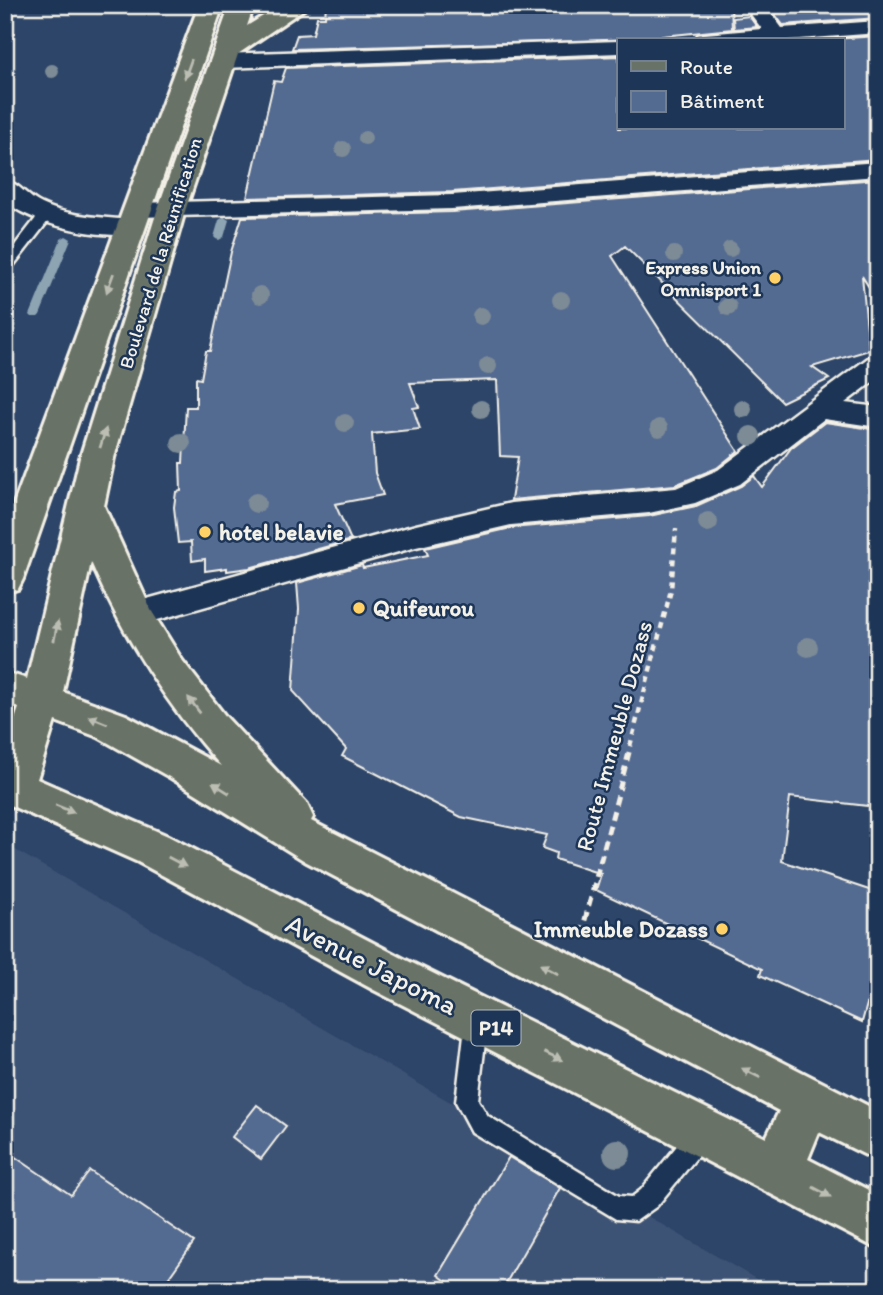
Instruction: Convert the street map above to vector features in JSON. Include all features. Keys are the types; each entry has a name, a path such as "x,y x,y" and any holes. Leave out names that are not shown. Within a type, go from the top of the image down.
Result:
{"main road":[{"path":"5,579 14,528 133,219 211,5"},
{"name":"Boulevard de la Réunification","path":"9,787 23,693 85,503 171,211 242,5"},
{"path":"225,55 298,5"},
{"path":"85,503 135,614 167,670 205,720 320,848"},
{"path":"23,693 112,726 186,766 320,848 878,1137"},
{"name":"Avenue Japoma","path":"9,787 155,850 477,1018 778,1168 878,1223"},
{"path":"778,1168 808,1102"}],"street":[{"path":"754,5 777,35"},
{"path":"734,38 878,27"},
{"path":"225,55 617,47"},
{"path":"5,187 16,201 45,216 133,219 171,211 453,202 878,169"},
{"path":"135,614 234,589 436,529 533,509 672,499 729,477 878,364"},
{"path":"816,409 878,417"}],"lane":[{"path":"5,267 45,216"},
{"path":"477,1018 467,1102 480,1125 616,1207 636,1209 649,1198 703,1131"}],"path":[{"name":"Route Immeuble Dozass","path":"571,980 589,898 671,590 677,533 672,499"}],"shaded area":[{"path":"5,844 775,1290 5,1290"}],"building":[{"path":"326,5 731,5 732,29 617,38 617,40 292,49 297,35 313,34 317,17 325,17"},
{"path":"839,5 878,5 878,18 783,25 774,13"},
{"path":"749,16 757,27 734,29 733,18"},
{"path":"878,36 878,159 452,192 247,198 274,81 281,82 286,68 617,56 617,130 844,130 844,38"},
{"path":"878,179 878,302 862,276 869,350 812,367 829,379 782,402 625,246 612,256 738,451 717,468 675,485 511,500 518,457 500,456 497,380 410,383 419,407 413,408 420,429 372,434 375,473 383,495 335,504 351,540 249,568 227,571 227,568 205,571 205,559 192,561 191,542 178,543 174,507 176,492 181,491 180,463 183,463 186,407 196,407 196,378 201,379 206,351 210,351 231,252 242,217 452,212"},
{"path":"825,422 878,430 878,707 870,706 877,807 790,797 782,861 878,893 878,1011 867,1004 862,1022 760,975 762,969 596,890 601,874 555,859 556,853 542,848 547,835 461,817 342,756 346,749 293,691 299,609 297,583 362,565 363,568 428,555 425,548 511,528 649,516 696,506 741,486 754,476 762,487 791,448"},
{"path":"257,1105 286,1126 261,1159 232,1137"},
{"path":"5,1150 71,1195 90,1171 194,1242 160,1290 5,1290"},
{"path":"509,1157 560,1188 502,1290 459,1290 438,1275"}],"waterway":[{"path":"219,237 224,220"},
{"path":"35,315 66,239"}],"place":[{"name":"Express Union Omnisport 1","path":"775,278"},
{"name":"hotel belavie","path":"205,532"},
{"name":"Quifeurou","path":"359,608"},
{"name":"Immeuble Dozass","path":"722,929"}]}
